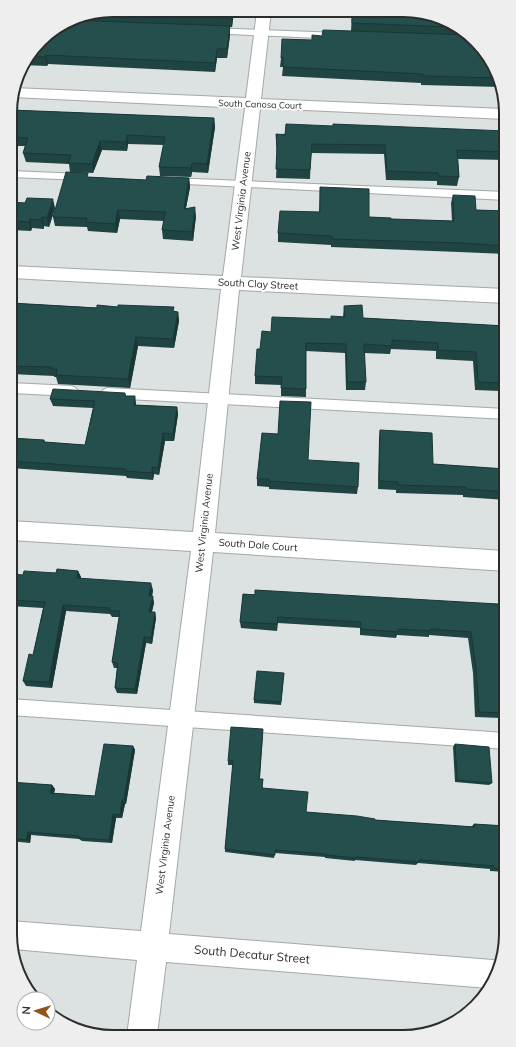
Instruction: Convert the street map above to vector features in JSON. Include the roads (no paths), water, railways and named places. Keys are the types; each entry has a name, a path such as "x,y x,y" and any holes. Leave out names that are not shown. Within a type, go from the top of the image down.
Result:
{"street":[{"name":"West Virginia Avenue","path":"143,1030 203,542 231,283 263,17"},
{"name":"South Canosa Court","path":"19,93 499,114"},
{"name":"South Clay Street","path":"17,272 499,296"},
{"name":"South Dale Court","path":"17,530 499,561"},
{"name":"South Decatur Street","path":"17,936 490,974"}],"lane":[{"path":"198,30 348,36"},
{"path":"17,174 96,178"},
{"path":"158,180 499,196"},
{"path":"17,388 82,392"},
{"path":"98,392 499,414"},
{"path":"17,707 499,741"}]}
